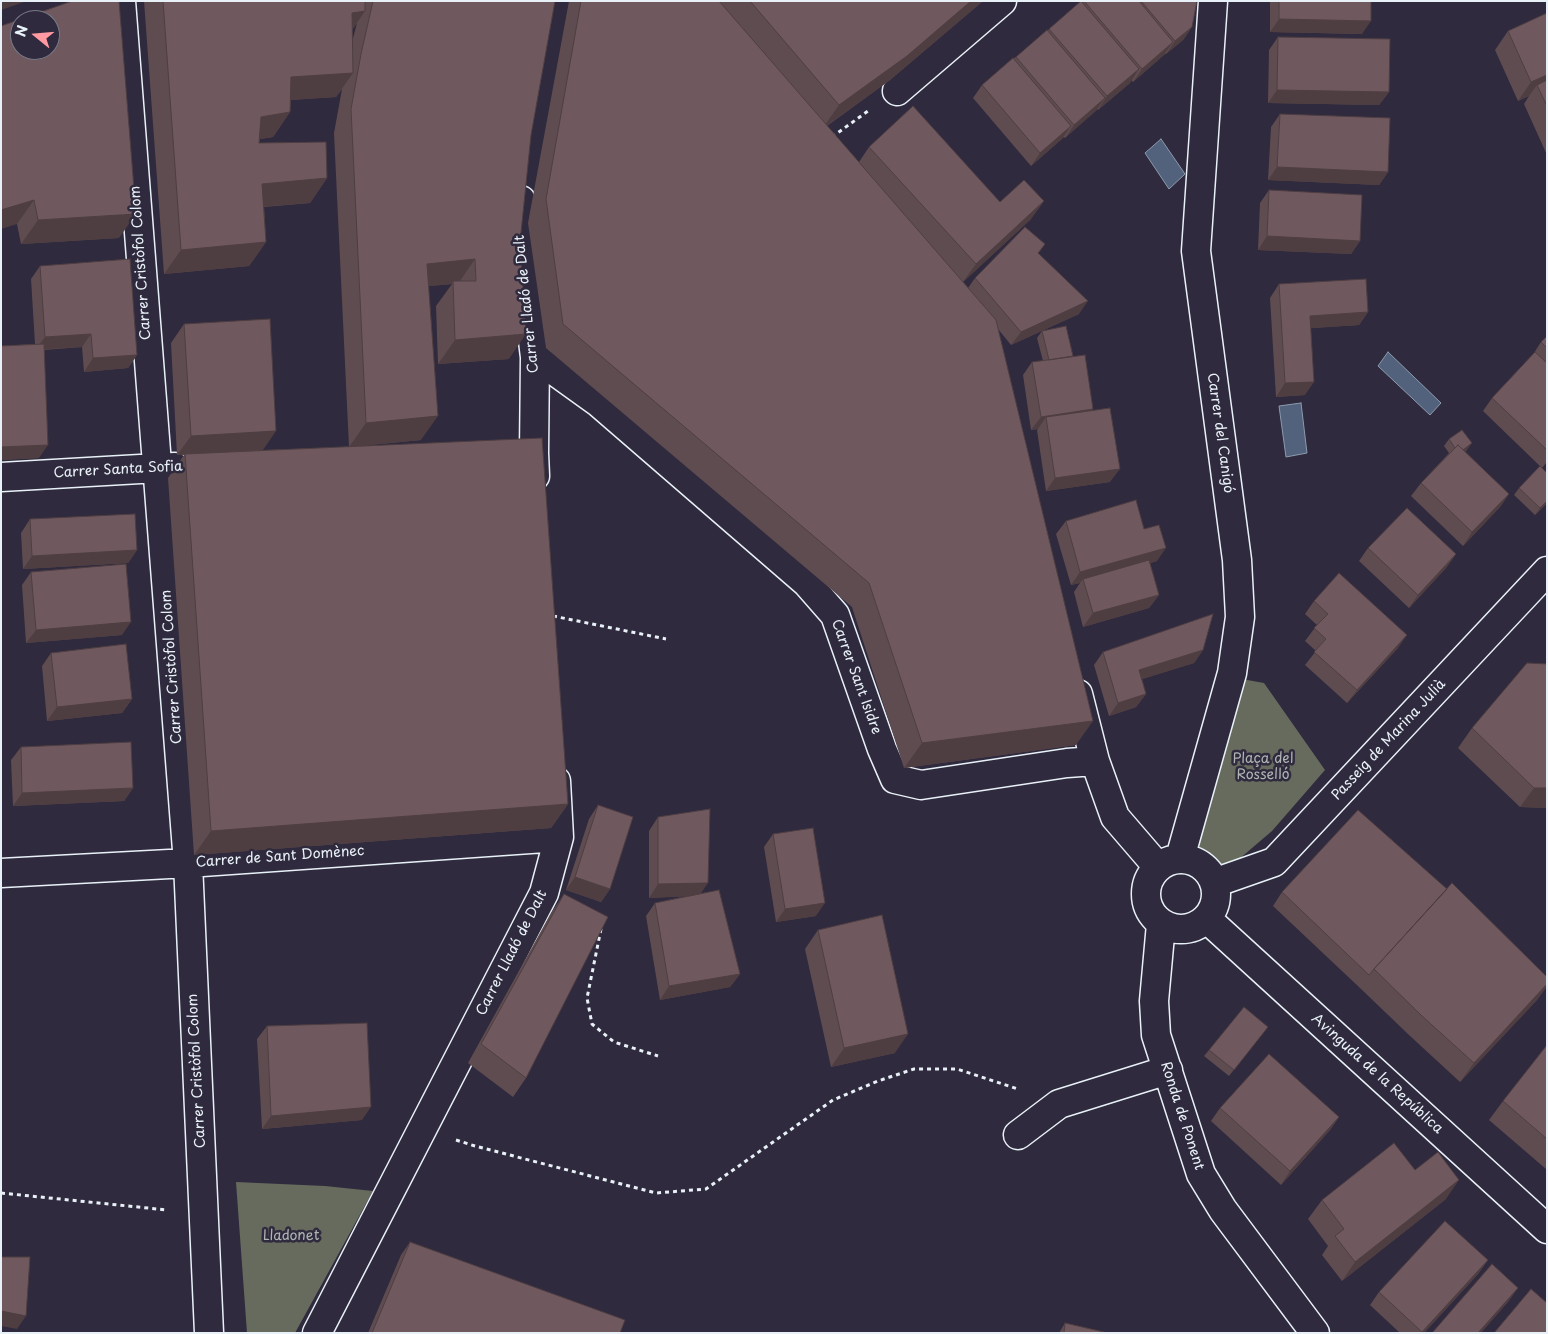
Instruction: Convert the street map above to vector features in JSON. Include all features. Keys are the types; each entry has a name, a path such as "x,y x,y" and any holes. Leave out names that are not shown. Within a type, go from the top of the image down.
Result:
{"street":[{"path":"1,22 62,1"},
{"name":"Carrer Cristòfol Colom","path":"121,1 188,863 209,1333"},
{"path":"897,91 1002,1"},
{"name":"Carrer del Canigó","path":"1169,863 1232,674 1240,616 1237,560 1196,251 1213,1"},
{"name":"Carrer Lladó de Dalt","path":"524,172 518,222 535,357 524,453 537,501"},
{"name":"Carrer Sant Isidre","path":"535,357 599,403 807,583 835,615 882,749 895,779 921,785 1067,763 1095,761"},
{"name":"Carrer Santa Sofia","path":"1,476 196,466"},
{"name":"Passeig de Marina Julià","path":"1214,883 1274,862 1547,571"},
{"path":"1073,675 1095,761 1115,816 1169,863"},
{"name":"Carrer Lladó de Dalt","path":"317,1333 544,894 559,837 554,759"},
{"name":"Carrer de Sant Domènec","path":"1,873 188,863 559,837"},
{"path":"1187,859 1201,865 1211,876 1214,883 1216,898 1214,906 1207,918 1193,928 1177,930 1161,924 1151,914 1145,893 1149,878 1169,863 1187,859"},
{"name":"Avinguda de la República","path":"1207,918 1547,1229"},
{"name":"Ronda de Ponent","path":"1161,924 1154,1001 1156,1035 1201,1174 1223,1210 1315,1333"},
{"path":"1018,1135 1059,1104 1168,1070"}],"path":[{"path":"828,140 897,91"},
{"path":"545,615 666,639"},
{"path":"603,923 587,998 592,1024 614,1042 658,1056"},
{"path":"423,1129 475,1146 656,1193 706,1189 833,1100 878,1081 914,1069 957,1070 1059,1104"},
{"path":"1,1193 204,1214"}],"green space":[{"name":"Plaça del Rosselló","path":"1236,678 1264,683 1325,770 1272,831 1218,877 1186,855"},
{"name":"Lladonet","path":"236,1182 325,1186 373,1191 295,1333 247,1333"}],"water":[{"path":"1161,139 1185,174 1169,189 1145,153"},
{"path":"1388,352 1441,403 1430,415 1378,366"},
{"path":"1301,403 1307,453 1286,457 1279,406"}],"building":[{"path":"72,1 119,1 136,214 38,220 34,200 1,210 1,26 10,23 10,60 60,60 60,10 46,10"},
{"path":"163,1 365,1 365,11 352,13 353,73 291,77 290,112 261,117 259,143 326,142 327,178 262,184 266,242 181,250"},
{"path":"373,1 555,1 531,135 520,242 526,334 455,340 453,281 476,281 475,259 427,264 438,416 366,423 351,109"},
{"path":"581,1 719,1 996,320 1093,721 922,743 869,583 563,324 546,199"},
{"path":"750,1 971,1 907,56 839,105"},
{"path":"1081,1 1139,69 1107,96 1049,29"},
{"path":"1084,1 1139,1 1173,42 1142,69"},
{"path":"1141,1 1197,1 1192,27 1175,41"},
{"path":"1279,1 1371,1 1371,21 1279,19"},
{"path":"1547,13 1547,75 1531,82 1508,31"},
{"path":"1047,30 1105,98 1074,125 1016,57"},
{"path":"1278,37 1390,39 1389,92 1277,90"},
{"path":"1013,58 1071,126 1040,153 982,85"},
{"path":"1547,80 1547,106 1537,85"},
{"path":"913,106 1000,202 1024,180 1044,201 976,264 869,147"},
{"path":"1280,114 1390,118 1388,172 1277,167"},
{"path":"1269,190 1362,195 1360,241 1267,236"},
{"path":"1025,227 1045,244 1038,253 1088,301 1021,332 975,278"},
{"path":"130,259 137,355 93,358 91,334 45,337 40,266"},
{"path":"1366,279 1368,312 1310,316 1314,382 1285,383 1279,284"},
{"path":"270,319 276,431 191,436 184,324"},
{"path":"1066,326 1073,356 1049,360 1042,331"},
{"path":"1547,336 1547,348 1541,342"},
{"path":"44,344 48,445 1,447 1,346"},
{"path":"1535,352 1547,363 1547,450 1492,398"},
{"path":"1085,355 1093,409 1041,417 1032,362"},
{"path":"1110,408 1120,469 1055,478 1046,417"},
{"path":"1462,430 1472,443 1463,450 1458,445 1455,448 1449,439"},
{"path":"542,438 568,804 211,831 185,454"},
{"path":"1458,445 1509,494 1472,532 1421,483"},
{"path":"1540,466 1547,473 1547,501 1540,508 1519,488"},
{"path":"1136,500 1144,529 1159,525 1166,548 1080,572 1066,521"},
{"path":"1407,508 1456,554 1418,595 1368,548"},
{"path":"135,514 137,550 32,556 30,519"},
{"path":"1149,560 1159,595 1093,613 1083,579"},
{"path":"126,564 131,622 36,630 31,572"},
{"path":"1339,573 1407,635 1357,690 1314,652 1326,639 1314,628 1328,614 1314,601"},
{"path":"1213,614 1203,650 1139,670 1146,694 1118,703 1103,652"},
{"path":"126,644 132,699 57,707 51,653"},
{"path":"1527,663 1547,664 1547,788 1534,788 1472,728"},
{"path":"131,742 133,788 22,793 21,747"},
{"path":"598,805 633,817 610,889 575,877"},
{"path":"710,809 708,883 658,884 658,817"},
{"path":"1358,810 1447,889 1369,975 1282,892"},
{"path":"813,828 825,903 785,909 773,834"},
{"path":"1452,883 1547,977 1547,984 1474,1063 1374,969"},
{"path":"719,890 740,974 669,986 655,903"},
{"path":"564,894 608,917 526,1078 481,1044"},
{"path":"882,915 908,1034 844,1048 818,930"},
{"path":"1244,1007 1268,1027 1234,1070 1209,1050"},
{"path":"367,1023 371,1107 271,1116 267,1026"},
{"path":"1547,1045 1547,1139 1503,1101"},
{"path":"1269,1054 1339,1117 1290,1171 1220,1108"},
{"path":"1394,1143 1415,1170 1438,1152 1459,1180 1355,1262 1335,1236 1344,1229 1322,1200"},
{"path":"1445,1221 1488,1260 1422,1332 1379,1292"},
{"path":"410,1242 625,1320 620,1333 372,1333"},
{"path":"1,1257 30,1257 26,1316 1,1311"},
{"path":"1492,1264 1518,1288 1478,1333 1432,1333"},
{"path":"1531,1289 1547,1303 1547,1333 1494,1333"},
{"path":"1065,1323 1108,1333 1064,1333"}]}
